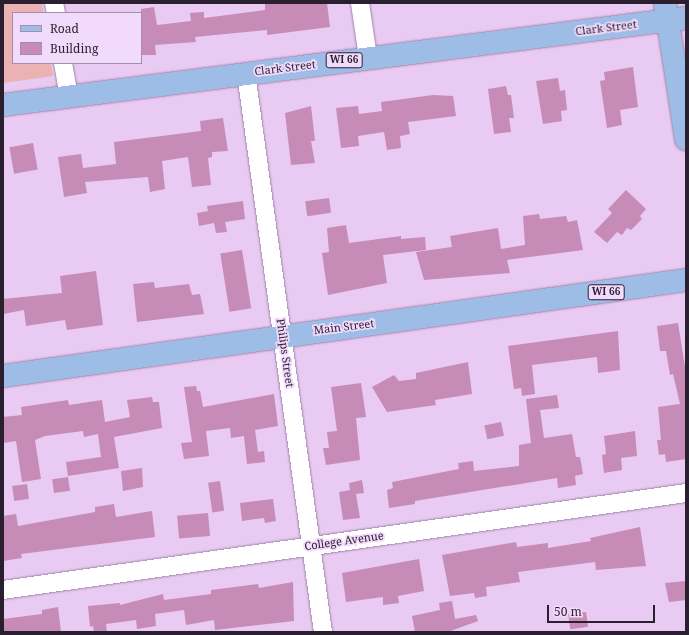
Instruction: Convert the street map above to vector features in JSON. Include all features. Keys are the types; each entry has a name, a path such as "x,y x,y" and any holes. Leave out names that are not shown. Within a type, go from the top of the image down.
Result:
{"main road":[{"name":"Clark Street","path":"3,105 368,57 673,14"},
{"path":"673,14 686,139"},
{"name":"Main Street","path":"3,376 686,280"}],"street":[{"path":"360,3 368,57"},
{"path":"63,64 69,97"},
{"name":"Philips Street","path":"246,73 323,632"},
{"name":"College Avenue","path":"3,590 686,493"}],"shaded area":[{"path":"3,3 42,3 43,12 12,12 12,64 51,64 53,76 3,83"}],"building":[{"path":"265,3 327,3 330,27 267,35 267,30 195,37 196,42 155,45 156,55 142,55 141,9 154,7 157,25 191,21 190,13 204,12 204,18 265,10"},
{"path":"633,67 638,107 620,110 622,125 607,128 600,81 605,80 604,72"},
{"path":"558,78 560,91 565,90 567,110 561,111 562,121 543,124 536,81"},
{"path":"506,86 508,95 511,95 514,118 509,118 511,132 494,134 488,89"},
{"path":"433,95 453,96 456,116 408,122 410,134 400,136 401,148 387,150 384,132 358,136 359,146 341,148 336,108 358,106 359,114 382,111 381,102"},
{"path":"311,106 315,141 311,141 315,163 291,165 285,113"},
{"path":"223,118 228,151 212,152 212,157 208,158 211,185 192,187 188,157 162,161 165,189 150,192 148,177 85,182 87,193 64,197 58,157 81,154 83,168 116,164 114,142 201,131 200,121"},
{"path":"33,143 38,170 14,174 9,147"},
{"path":"626,190 646,209 640,216 642,219 631,230 627,228 622,235 617,232 607,243 594,232 612,213 608,209"},
{"path":"329,198 331,213 307,216 305,201"},
{"path":"243,201 245,219 225,222 227,232 216,233 214,223 199,226 197,213 208,211 207,206"},
{"path":"539,214 540,219 566,216 568,222 577,220 583,250 507,260 510,273 424,280 416,252 452,247 450,236 498,228 501,249 525,245 523,216"},
{"path":"346,225 349,243 401,236 401,239 425,237 426,250 383,255 387,283 328,295 322,253 329,252 327,228"},
{"path":"242,250 251,308 230,312 220,253"},
{"path":"96,271 103,325 67,330 65,320 26,326 24,310 3,314 3,299 62,293 60,276"},
{"path":"154,282 155,288 189,284 192,295 200,294 204,314 137,322 133,284"},
{"path":"678,323 686,373 686,459 666,462 665,454 659,455 657,440 661,440 658,407 680,404 673,374 670,375 666,351 660,351 657,326"},
{"path":"618,331 620,370 598,373 597,357 532,365 535,394 522,396 521,388 514,389 508,346"},
{"path":"468,362 472,394 435,400 436,405 387,412 372,387 394,375 399,381 416,379 416,373"},
{"path":"361,383 366,417 356,418 360,460 326,465 323,448 329,448 327,432 337,431 331,387"},
{"path":"196,386 197,391 200,391 203,407 274,394 278,426 255,430 258,452 264,451 265,462 247,464 244,436 231,438 230,428 206,431 209,456 184,459 181,443 192,442 184,387"},
{"path":"557,395 559,408 540,410 544,438 572,434 576,457 580,457 583,474 575,476 576,485 558,488 557,478 415,501 415,504 389,508 387,490 393,488 392,482 459,469 458,463 473,461 474,471 519,466 519,445 531,443 526,399"},
{"path":"152,397 153,402 159,402 162,428 114,437 119,468 68,476 66,462 101,457 98,434 84,437 83,431 45,436 35,440 41,479 22,482 16,441 3,443 3,417 22,415 21,407 68,400 69,405 102,400 105,422 130,417 127,400"},
{"path":"501,422 504,436 487,439 484,426"},
{"path":"635,431 637,456 621,458 622,470 604,473 602,455 606,454 604,436"},
{"path":"142,468 143,487 123,491 121,471"},
{"path":"68,477 70,491 54,493 52,479"},
{"path":"362,480 364,493 356,494 360,518 343,520 339,492 350,490 349,483"},
{"path":"220,481 224,511 212,512 208,483"},
{"path":"27,484 29,499 14,501 12,486"},
{"path":"273,499 276,521 265,523 264,518 242,521 240,503"},
{"path":"114,504 116,517 152,511 155,537 21,554 22,558 3,561 3,516 16,514 18,526 95,512 95,507"},
{"path":"208,513 210,536 179,539 177,516"},
{"path":"640,527 646,566 596,570 595,562 518,572 520,582 486,587 487,596 475,598 474,593 450,596 442,555 516,542 517,547 548,543 548,548 591,541 590,538"},
{"path":"419,559 424,591 398,596 399,603 383,605 383,597 346,602 342,573"},
{"path":"686,581 686,600 669,602 665,583"},
{"path":"293,582 294,621 215,630 214,620 186,625 184,610 155,614 156,626 137,629 136,620 106,624 107,632 94,632 93,626 90,627 88,606 120,603 120,605 163,594 164,600 211,594 211,590 258,584 259,588"},
{"path":"452,601 455,619 476,615 478,621 448,632 415,632 412,616 440,610 439,603"},
{"path":"58,607 61,632 3,632 3,619 42,614 42,610"},
{"path":"586,612 588,627 570,629 568,615"}]}
